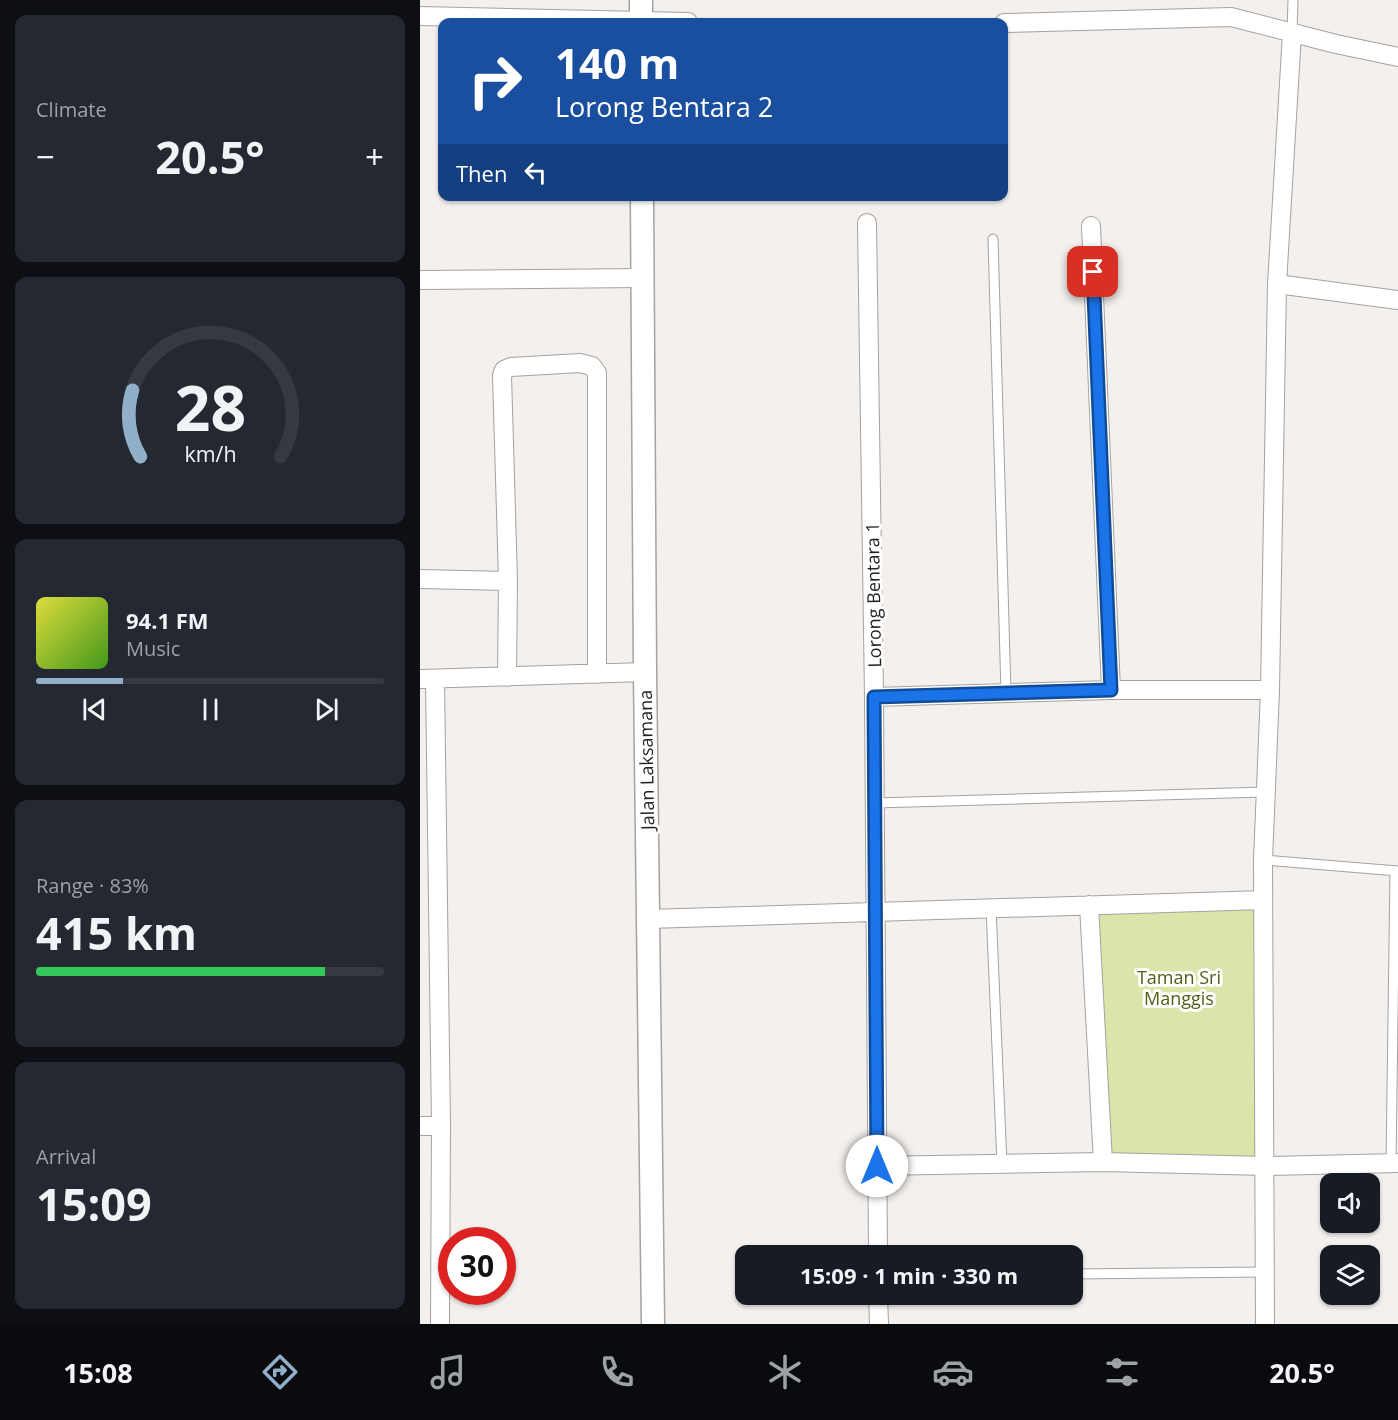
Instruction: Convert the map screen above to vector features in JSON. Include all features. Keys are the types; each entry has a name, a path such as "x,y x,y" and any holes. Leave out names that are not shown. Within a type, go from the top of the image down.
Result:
{"street":[{"path":"420,16 641,15 661,18"},
{"path":"1008,23 1231,17 1398,57"},
{"path":"1265,1324 1263,860 1270,690 1277,284 1292,33"},
{"name":"Jalan Laksamana","path":"642,201 653,1324"},
{"name":"Lorong Bentara 1","path":"867,223 874,697 878,1245"},
{"path":"1091,226 1111,690"},
{"path":"420,280 643,278"},
{"path":"1277,284 1398,300"},
{"path":"507,677 502,375 504,370 511,367 580,363 592,366 597,373 597,674"},
{"path":"420,570 420,579 507,581"},
{"path":"440,1324 441,1126 428,679 645,672"},
{"path":"874,697 1111,690 1270,690"},
{"path":"648,919 1263,900"},
{"path":"1089,905 1103,1162"},
{"path":"420,1126 441,1126"},
{"path":"877,1166 1103,1162 1266,1166 1395,1163"},
{"path":"878,1305 879,1324"}],"lane":[{"path":"1292,33 1293,0"},
{"path":"993,239 1006,693"},
{"path":"875,803 1266,792"},
{"path":"1263,860 1396,871 1395,1163"},
{"path":"992,908 1002,1164"},
{"path":"1083,1274 1265,1272"}],"green space":[{"name":"Taman Sri Manggis","path":"1256,907 1260,1160 1111,1153 1096,911"}],"route":[{"path":"877,1166 874,697 1111,690 1093,272"}]}
